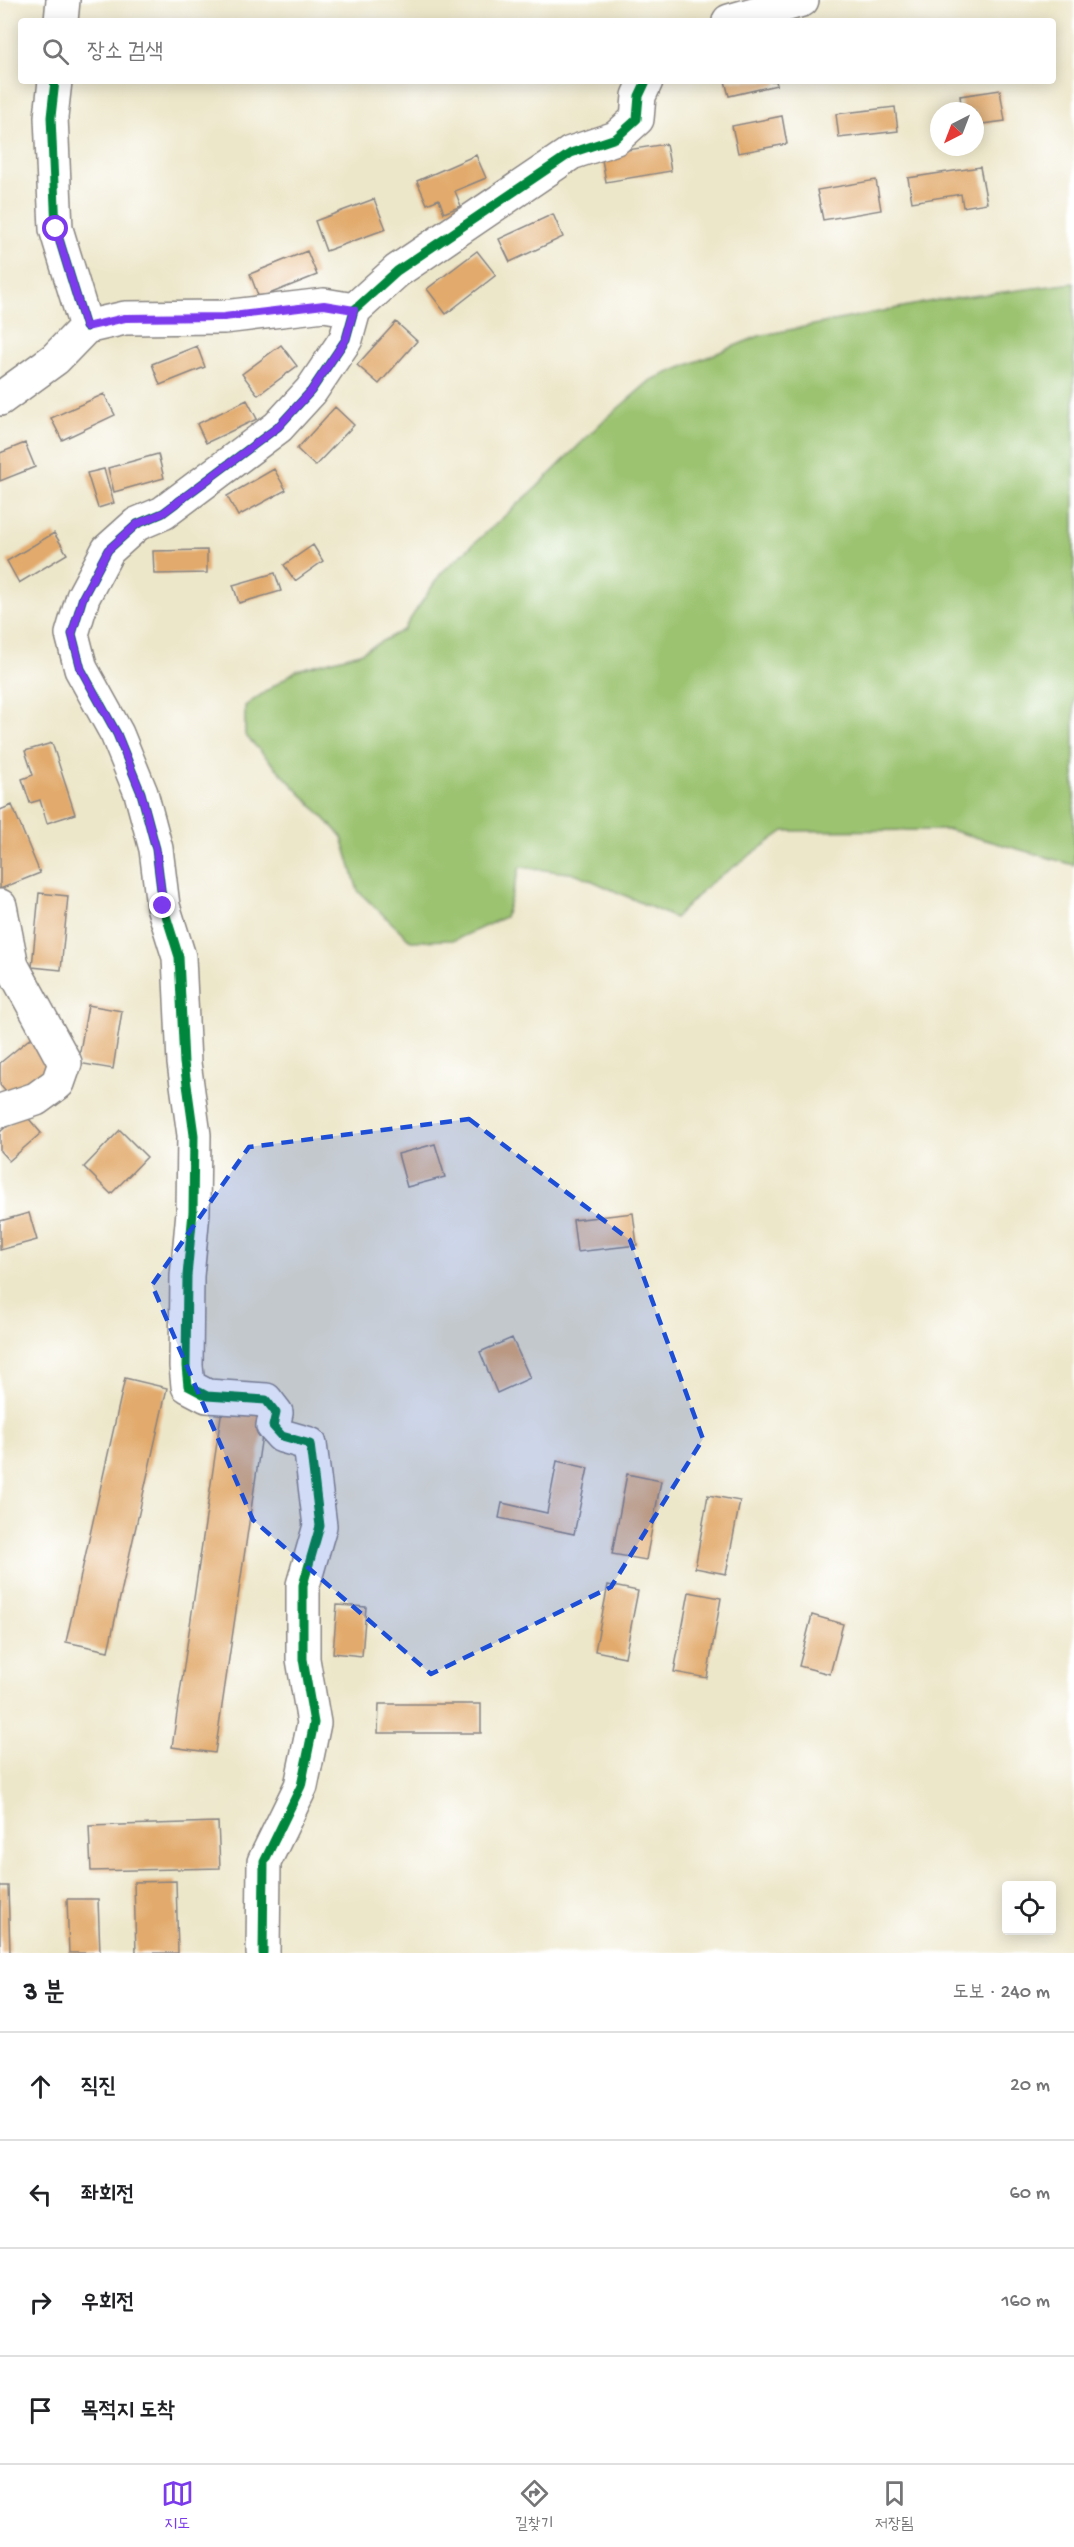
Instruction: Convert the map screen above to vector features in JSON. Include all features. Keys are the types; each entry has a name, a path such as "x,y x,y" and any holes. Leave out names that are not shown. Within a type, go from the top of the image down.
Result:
{"street":[{"path":"61,18 63,0"},
{"path":"739,18 802,0"},
{"path":"55,84 51,117 56,229 86,327"},
{"path":"263,1953 264,1862 301,1786 314,1723 303,1659 303,1585 320,1526 310,1444 282,1436 273,1426 276,1413 266,1400 207,1396 188,1386 186,1366 187,1276 193,1212 194,1135 184,1063 179,957 163,906 156,849 141,793 117,734 81,669 72,634 83,597 108,550 137,524 163,513 278,427 311,391 346,339 354,310 396,271 571,153 616,138 637,119 639,96 645,84"},
{"path":"0,399 55,358 86,327 125,318 224,317 324,305 354,310"},
{"path":"0,906 12,966 65,1063 58,1083 36,1099 0,1111"}],"highlighted area":[{"path":"469,1119 630,1240 703,1439 611,1587 431,1674 253,1520 152,1285 249,1147"}],"green space":[{"path":"1074,283 1074,865 950,830 784,831 708,885 675,918 577,874 520,867 505,917 455,940 411,941 358,891 342,837 245,735 245,706 297,670 360,653 403,630 441,573 537,487 601,423 651,380 759,336 933,301"}],"building":[{"path":"726,84 777,85 729,96"},
{"path":"1000,90 1005,121 984,124 984,102 961,102 960,96"},
{"path":"895,107 898,131 839,138 836,114"},
{"path":"782,116 787,144 738,153 732,126"},
{"path":"666,144 671,171 606,182 601,154"},
{"path":"476,155 486,178 455,191 461,206 444,213 439,199 427,204 417,181"},
{"path":"980,167 987,203 963,207 961,194 912,202 908,178"},
{"path":"876,180 881,210 823,220 817,190"},
{"path":"374,199 386,229 326,251 315,221"},
{"path":"553,214 563,237 510,262 499,239"},
{"path":"307,251 317,275 259,298 250,274"},
{"path":"477,251 496,275 446,314 427,289"},
{"path":"396,322 417,341 379,384 357,365"},
{"path":"281,345 297,366 258,395 242,374"},
{"path":"197,346 205,367 160,385 152,364"},
{"path":"104,394 115,415 62,440 51,418"},
{"path":"247,400 257,419 206,443 197,424"},
{"path":"335,407 354,425 315,466 297,449"},
{"path":"25,443 35,467 0,481 0,453"},
{"path":"158,454 164,478 114,492 108,468"},
{"path":"104,469 114,503 98,508 87,473"},
{"path":"274,469 286,490 238,516 227,496"},
{"path":"54,533 67,554 19,583 7,561"},
{"path":"313,545 323,561 295,581 284,565"},
{"path":"207,550 207,573 154,574 153,551"},
{"path":"275,573 281,591 239,603 233,585"},
{"path":"52,743 75,814 47,823 40,800 30,803 22,779 33,775 25,751"},
{"path":"12,805 40,873 0,889 0,810"},
{"path":"39,893 68,896 61,970 32,967"},
{"path":"88,1005 122,1011 113,1069 78,1063"},
{"path":"33,1036 57,1065 13,1100 0,1085 0,1063"},
{"path":"23,1112 41,1133 9,1161 0,1151 0,1132"},
{"path":"120,1130 147,1157 111,1194 84,1167"},
{"path":"435,1144 445,1177 407,1187 398,1154"},
{"path":"29,1213 37,1240 0,1250 0,1221"},
{"path":"633,1213 637,1245 577,1252 573,1220"},
{"path":"512,1338 530,1378 497,1393 480,1352"},
{"path":"125,1378 167,1388 108,1651 66,1642"},
{"path":"223,1402 266,1408 215,1753 172,1747"},
{"path":"557,1461 588,1468 574,1534 499,1518 502,1503 547,1513"},
{"path":"627,1474 661,1481 646,1560 612,1554"},
{"path":"708,1495 740,1501 726,1574 695,1568"},
{"path":"608,1585 638,1591 625,1657 595,1651"},
{"path":"689,1592 721,1598 707,1678 674,1672"},
{"path":"337,1605 366,1607 362,1656 333,1653"},
{"path":"812,1615 843,1624 830,1674 799,1666"},
{"path":"379,1704 481,1704 481,1733 378,1733"},
{"path":"218,1822 220,1868 91,1871 89,1826"},
{"path":"176,1881 178,1953 136,1953 134,1882"},
{"path":"0,1886 8,1886 10,1953 0,1953"},
{"path":"67,1899 98,1899 100,1953 69,1953"}],"cycle path":[{"path":"55,84 51,117 56,229 86,327"},
{"path":"263,1953 264,1862 301,1786 314,1723 303,1659 303,1585 320,1526 310,1444 282,1436 273,1426 276,1413 266,1400 207,1396 188,1386 186,1366 187,1276 193,1212 194,1135 184,1063 179,957 163,906 156,849 141,793 117,734 81,669 72,634 83,597 108,550 137,524 163,513 278,427 311,391 346,339 354,310 397,271 571,153 616,138 637,119 639,96 645,84"}],"route":[{"path":"56,229 86,327 125,318 224,317 324,305 354,310 346,339 311,391 278,427 163,513 137,524 108,550 83,597 72,634 81,669 117,734 141,793 156,849 163,906"}]}
